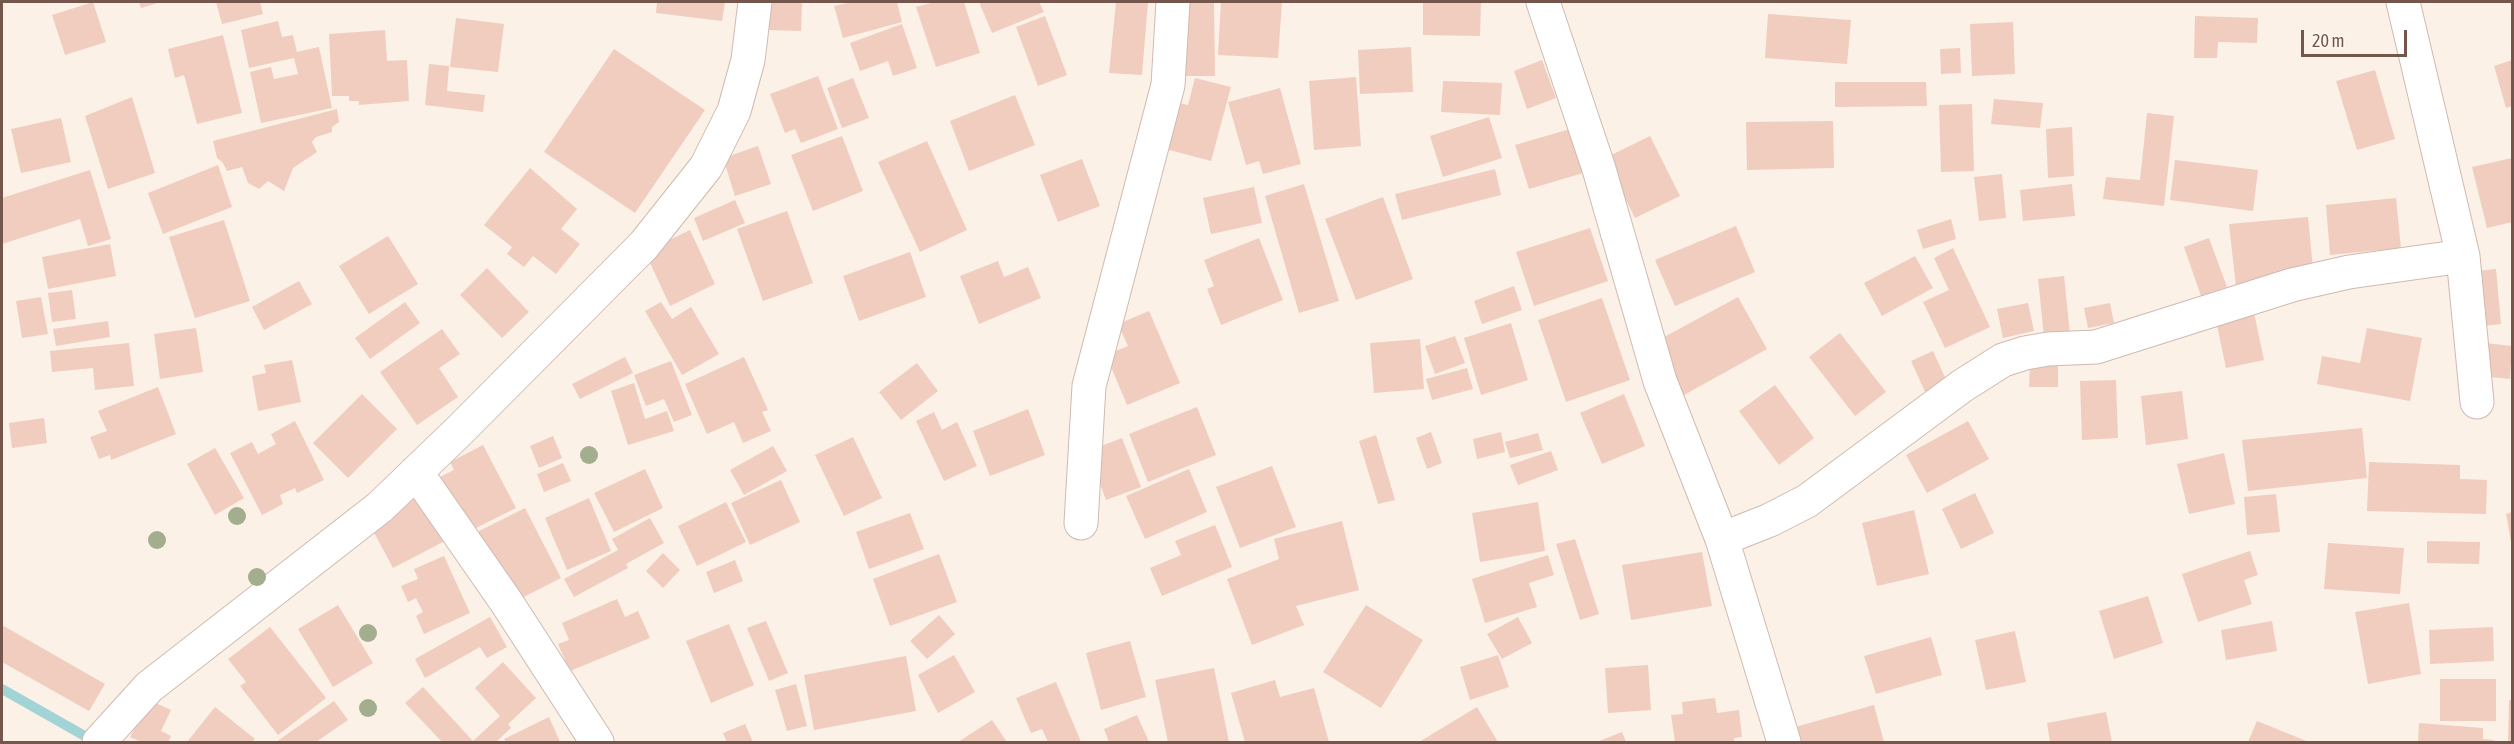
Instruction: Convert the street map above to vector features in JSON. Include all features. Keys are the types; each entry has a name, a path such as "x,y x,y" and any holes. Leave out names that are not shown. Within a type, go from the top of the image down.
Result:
{"street":[{"path":"99,742 149,687 380,507 644,245 706,167 734,111 748,60 755,2"},
{"path":"1081,523 1089,386 1168,85 1173,2"},
{"path":"1543,2 1599,168 1660,381 1722,539 1784,742"},
{"path":"2403,2 2463,256 2477,402"},
{"path":"1722,539 1770,520 1807,501 1962,386 2003,360 2048,349 2096,347 2215,308 2315,279 2463,256"},
{"path":"416,472 507,603 597,742"}],"building":[{"path":"93,2 106,42 65,55 52,15"},
{"path":"139,2 161,2 141,8"},
{"path":"216,2 260,2 263,14 222,24"},
{"path":"657,2 725,2 722,21 656,13"},
{"path":"767,2 802,2 801,31 766,30"},
{"path":"852,2 897,2 902,22 843,38 834,6"},
{"path":"935,2 964,2 980,53 936,67 916,7"},
{"path":"979,2 1039,2 1044,12 992,33"},
{"path":"1116,2 1148,2 1142,75 1109,73"},
{"path":"1221,2 1282,2 1278,58 1218,55"},
{"path":"1423,2 1481,2 1480,36 1423,35"},
{"path":"1181,3 1214,3 1215,76 1182,76"},
{"path":"1768,14 1851,20 1847,64 1765,58"},
{"path":"1045,16 1067,75 1038,86 1016,27"},
{"path":"2195,16 2258,18 2257,43 2218,42 2217,58 2194,58"},
{"path":"456,18 504,24 498,72 450,67"},
{"path":"278,21 282,37 293,35 297,52 319,47 332,108 261,123 250,72 271,67 274,79 298,74 294,58 249,68 241,30"},
{"path":"2013,22 2015,74 1972,76 1970,24"},
{"path":"902,24 917,68 893,76 888,61 860,71 850,43"},
{"path":"385,30 387,61 407,60 409,101 359,105 359,101 349,101 349,96 332,96 329,34"},
{"path":"223,35 242,113 197,124 184,75 175,78 168,49"},
{"path":"1411,47 1413,92 1360,94 1358,50"},
{"path":"1960,48 1961,73 1941,74 1940,49"},
{"path":"614,49 705,110 635,213 544,152"},
{"path":"1542,60 1556,98 1527,109 1514,71"},
{"path":"2512,60 2512,106 2506,108 2494,66"},
{"path":"429,64 449,66 447,91 485,95 483,112 425,105"},
{"path":"2375,70 2395,139 2357,150 2336,81"},
{"path":"818,76 838,129 801,143 795,129 785,133 770,94"},
{"path":"1356,77 1361,146 1314,150 1309,81"},
{"path":"853,78 869,118 842,128 827,88"},
{"path":"1195,78 1231,87 1211,161 1158,147 1170,101 1188,105"},
{"path":"1443,81 1502,83 1500,115 1441,112"},
{"path":"1835,82 1926,82 1927,106 1835,107"},
{"path":"1280,88 1301,164 1263,174 1259,161 1246,165 1228,102"},
{"path":"1015,95 1035,145 969,171 950,121"},
{"path":"132,97 155,173 108,189 85,116"},
{"path":"1994,99 2043,103 2040,128 1991,124"},
{"path":"1972,104 1974,171 1941,172 1939,105"},
{"path":"337,109 339,122 332,127 332,132 316,137 312,142 317,152 293,168 284,191 268,181 259,189 248,183 242,167 227,171 217,158 213,141"},
{"path":"2147,113 2174,116 2164,206 2103,199 2106,177 2140,180"},
{"path":"1489,117 1502,158 1443,177 1430,136"},
{"path":"61,118 71,162 21,173 11,129"},
{"path":"1833,121 1834,168 1747,170 1746,122"},
{"path":"1577,127 1590,171 1529,189 1515,145"},
{"path":"2072,127 2074,176 2048,178 2046,129"},
{"path":"842,136 863,191 813,211 791,155"},
{"path":"1650,136 1680,196 1635,218 1605,158"},
{"path":"927,141 967,230 920,252 878,162"},
{"path":"758,146 771,184 735,196 723,158"},
{"path":"2512,158 2512,222 2487,228 2472,167"},
{"path":"1082,159 1100,206 1058,222 1040,175"},
{"path":"2175,160 2258,170 2253,211 2170,200"},
{"path":"218,165 232,207 163,234 148,193"},
{"path":"530,168 577,209 561,229 580,244 556,274 533,256 524,267 507,254 512,247 484,225"},
{"path":"1495,169 1501,195 1402,220 1395,194"},
{"path":"90,170 111,239 88,246 80,219 2,244 2,198"},
{"path":"2002,174 2006,218 1979,221 1974,177"},
{"path":"1304,184 1339,301 1299,313 1265,196"},
{"path":"2072,184 2075,216 2023,221 2020,190"},
{"path":"1254,187 1262,223 1211,234 1203,198"},
{"path":"1383,197 1413,279 1356,300 1325,219"},
{"path":"2396,198 2401,248 2330,255 2326,205"},
{"path":"735,200 745,223 703,241 694,218"},
{"path":"787,211 813,283 763,301 737,229"},
{"path":"2308,217 2314,279 2236,287 2229,224"},
{"path":"1951,219 1956,239 1923,249 1917,230"},
{"path":"224,220 250,301 195,318 169,237"},
{"path":"1736,226 1755,272 1675,306 1655,260"},
{"path":"1590,228 1608,281 1534,306 1516,252"},
{"path":"690,230 715,284 670,306 645,252"},
{"path":"388,236 418,284 369,314 339,266"},
{"path":"1259,238 1283,300 1221,325 1207,289 1214,286 1204,260"},
{"path":"2209,238 2227,287 2201,296 2184,247"},
{"path":"110,244 116,276 48,289 42,257"},
{"path":"1953,248 1990,327 1945,348 1923,302 1949,290 1934,258"},
{"path":"910,252 926,297 859,321 843,276"},
{"path":"1915,256 1933,288 1882,316 1864,283"},
{"path":"998,261 1004,277 1028,267 1041,298 979,324 960,276"},
{"path":"487,268 529,312 502,338 460,295"},
{"path":"2496,269 2501,324 2473,327 2467,272"},
{"path":"2064,276 2070,334 2044,337 2038,279"},
{"path":"299,281 312,304 264,330 252,307"},
{"path":"1514,286 1522,310 1482,324 1474,301"},
{"path":"72,290 76,319 52,322 48,293"},
{"path":"41,297 48,334 22,338 16,301"},
{"path":"1738,297 1767,349 1684,395 1655,342"},
{"path":"1602,298 1630,380 1566,402 1538,320"},
{"path":"405,302 420,323 370,359 355,338"},
{"path":"661,302 672,319 691,307 719,354 682,375 645,311"},
{"path":"2028,303 2034,331 2003,338 1997,309"},
{"path":"2110,303 2114,323 2088,328 2084,308"},
{"path":"2253,308 2264,360 2226,368 2215,316"},
{"path":"1149,311 1180,383 1127,405 1106,355 1128,346 1118,324"},
{"path":"108,321 110,337 56,346 53,329"},
{"path":"1511,323 1528,380 1481,395 1464,338"},
{"path":"196,328 203,372 160,379 154,334"},
{"path":"2367,328 2422,338 2410,401 2317,384 2322,356 2360,363"},
{"path":"442,329 460,354 439,368 458,397 417,425 380,372"},
{"path":"1840,333 1886,392 1855,416 1809,357"},
{"path":"1455,336 1465,363 1435,374 1425,346"},
{"path":"1420,339 1424,389 1374,393 1370,343"},
{"path":"129,343 134,386 95,390 93,368 52,372 50,351"},
{"path":"2485,343 2512,346 2510,379 2481,376"},
{"path":"1933,351 1948,384 1926,394 1911,361"},
{"path":"625,357 633,373 580,399 572,384"},
{"path":"744,357 768,410 762,412 771,431 743,443 734,422 707,434 685,384"},
{"path":"292,360 301,402 258,411 252,376 266,373 264,365"},
{"path":"671,361 692,415 674,422 664,399 646,406 634,375"},
{"path":"917,363 938,391 901,420 879,392"},
{"path":"2030,363 2058,364 2058,387 2029,387"},
{"path":"1467,368 1473,389 1432,400 1426,379"},
{"path":"2116,380 2118,438 2082,440 2080,381"},
{"path":"634,383 645,419 667,411 674,431 628,445 611,391"},
{"path":"1775,385 1814,438 1779,465 1739,411"},
{"path":"158,387 176,434 111,460 110,455 99,459 90,437 107,431 98,411"},
{"path":"2182,391 2188,439 2146,445 2141,396"},
{"path":"362,394 397,429 348,478 313,443"},
{"path":"1624,394 1645,446 1602,464 1580,413"},
{"path":"1197,407 1216,455 1148,482 1129,434"},
{"path":"1028,409 1045,455 990,476 973,431"},
{"path":"934,412 942,430 957,422 977,466 944,481 916,421"},
{"path":"44,418 47,443 12,448 9,423"},
{"path":"295,421 324,480 297,493 295,488 280,495 283,504 262,515 230,453 252,442 258,454 276,444 271,434"},
{"path":"1968,421 1989,459 1927,493 1906,455"},
{"path":"2362,428 2367,478 2248,491 2242,440"},
{"path":"1431,432 1442,463 1427,469 1416,438"},
{"path":"1501,432 1505,452 1477,459 1473,439"},
{"path":"1538,433 1543,450 1510,458 1505,442"},
{"path":"1376,435 1395,500 1378,504 1359,441"},
{"path":"553,436 562,458 539,468 530,446"},
{"path":"853,437 882,498 844,516 815,455"},
{"path":"1122,438 1141,487 1106,500 1088,451"},
{"path":"483,445 516,508 468,532 440,477 454,470 450,462"},
{"path":"773,446 787,471 744,495 730,470"},
{"path":"215,448 244,498 215,515 187,464"},
{"path":"1551,451 1558,470 1518,485 1510,465"},
{"path":"2224,453 2235,504 2189,514 2177,464"},
{"path":"2369,462 2460,465 2460,479 2487,480 2486,514 2367,511"},
{"path":"563,463 571,481 544,492 537,474"},
{"path":"1272,466 1296,527 1240,548 1216,487"},
{"path":"645,469 663,508 614,532 594,493"},
{"path":"1189,469 1207,512 1145,539 1126,496"},
{"path":"781,480 800,522 750,545 731,503"},
{"path":"427,492 433,524 443,542 393,568 369,523"},
{"path":"1975,493 1994,533 1961,549 1942,509"},
{"path":"2276,494 2280,532 2247,535 2244,497"},
{"path":"589,498 611,551 567,570 545,518"},
{"path":"726,502 746,542 697,566 678,526"},
{"path":"1538,502 1545,551 1480,562 1472,513"},
{"path":"525,508 561,578 512,603 475,533"},
{"path":"1914,510 1929,574 1877,586 1862,523"},
{"path":"2512,512 2512,542 2511,542 2506,514"},
{"path":"910,513 924,549 869,569 856,532"},
{"path":"650,518 664,543 626,564 628,568 574,597 564,579 618,550 612,539"},
{"path":"1342,521 1359,590 1296,606 1304,625 1252,645 1227,579 1279,559 1274,539"},
{"path":"1215,525 1232,567 1162,596 1150,568 1181,555 1175,541"},
{"path":"1575,539 1599,614 1580,620 1556,544"},
{"path":"2427,541 2480,542 2479,564 2427,563"},
{"path":"2328,543 2404,548 2400,594 2324,589"},
{"path":"2250,551 2258,575 2244,580 2252,604 2198,622 2182,574"},
{"path":"1702,552 1712,606 1631,620 1622,565"},
{"path":"663,553 680,570 663,588 646,571"},
{"path":"939,554 957,602 890,626 873,579"},
{"path":"1548,555 1554,575 1529,583 1537,607 1485,623 1472,579"},
{"path":"444,556 470,613 424,634 416,616 423,612 416,598 408,602 401,586 418,579 414,569"},
{"path":"735,560 743,581 714,593 706,572"},
{"path":"2148,596 2163,643 2114,659 2099,611"},
{"path":"617,599 625,617 638,611 650,638 570,671 558,644 569,640 562,623"},
{"path":"2409,603 2421,674 2368,684 2355,612"},
{"path":"338,605 373,663 333,687 298,629"},
{"path":"1366,605 1423,640 1381,708 1323,672"},
{"path":"939,615 955,634 927,659 910,641"},
{"path":"490,617 507,647 487,658 480,647 425,678 415,659"},
{"path":"1518,617 1532,643 1502,659 1487,634"},
{"path":"766,621 788,673 769,681 747,628"},
{"path":"2272,621 2277,651 2226,660 2221,630"},
{"path":"729,624 754,685 711,703 686,641"},
{"path":"2,625 105,684 89,711 2,662"},
{"path":"270,627 326,698 278,735 240,686 246,682 228,659"},
{"path":"2493,627 2494,661 2430,664 2429,630"},
{"path":"2015,631 2026,682 1986,690 1975,640"},
{"path":"1931,637 1942,675 1876,694 1864,656"},
{"path":"1130,641 1146,697 1101,710 1086,653"},
{"path":"954,655 975,692 938,713 918,675"},
{"path":"1498,655 1509,687 1470,700 1460,667"},
{"path":"906,656 916,711 814,730 804,675"},
{"path":"503,662 536,698 508,724 511,728 496,742 442,742 405,703 423,687 473,741 500,716 475,688"},
{"path":"1648,665 1651,710 1608,713 1605,668"},
{"path":"1214,668 1229,742 1168,742 1155,680"},
{"path":"2440,679 2496,679 2496,721 2440,721"},
{"path":"1275,680 1280,697 1314,688 1329,742 1245,742 1231,693"},
{"path":"1056,682 1081,742 1048,742 1042,729 1031,733 1016,698"},
{"path":"796,684 807,726 787,731 775,690"},
{"path":"1715,698 1717,713 1739,710 1742,737 1734,738 1734,742 1675,742 1671,715 1683,714 1682,702"},
{"path":"149,700 171,710 161,731 171,736 168,742 141,742 130,737"},
{"path":"2509,700 2512,700 2512,742 2508,742"},
{"path":"334,701 348,720 316,742 276,742"},
{"path":"1874,705 1884,742 1792,742 1788,729"},
{"path":"215,707 255,739 252,742 187,742"},
{"path":"1477,707 1498,742 1419,742"},
{"path":"2106,712 2112,742 2050,742 2047,723"},
{"path":"1137,715 1149,742 1109,742 1104,729"},
{"path":"549,717 560,742 506,742 504,739"},
{"path":"992,720 1007,742 958,742"},
{"path":"2257,721 2309,742 2248,742"},
{"path":"2419,723 2483,728 2483,739 2494,740 2494,742 2418,742"},
{"path":"745,724 753,742 727,742 723,733"},
{"path":"1622,732 1626,742 1597,742"}],"waterway":[{"path":"2,689 83,735"}]}
